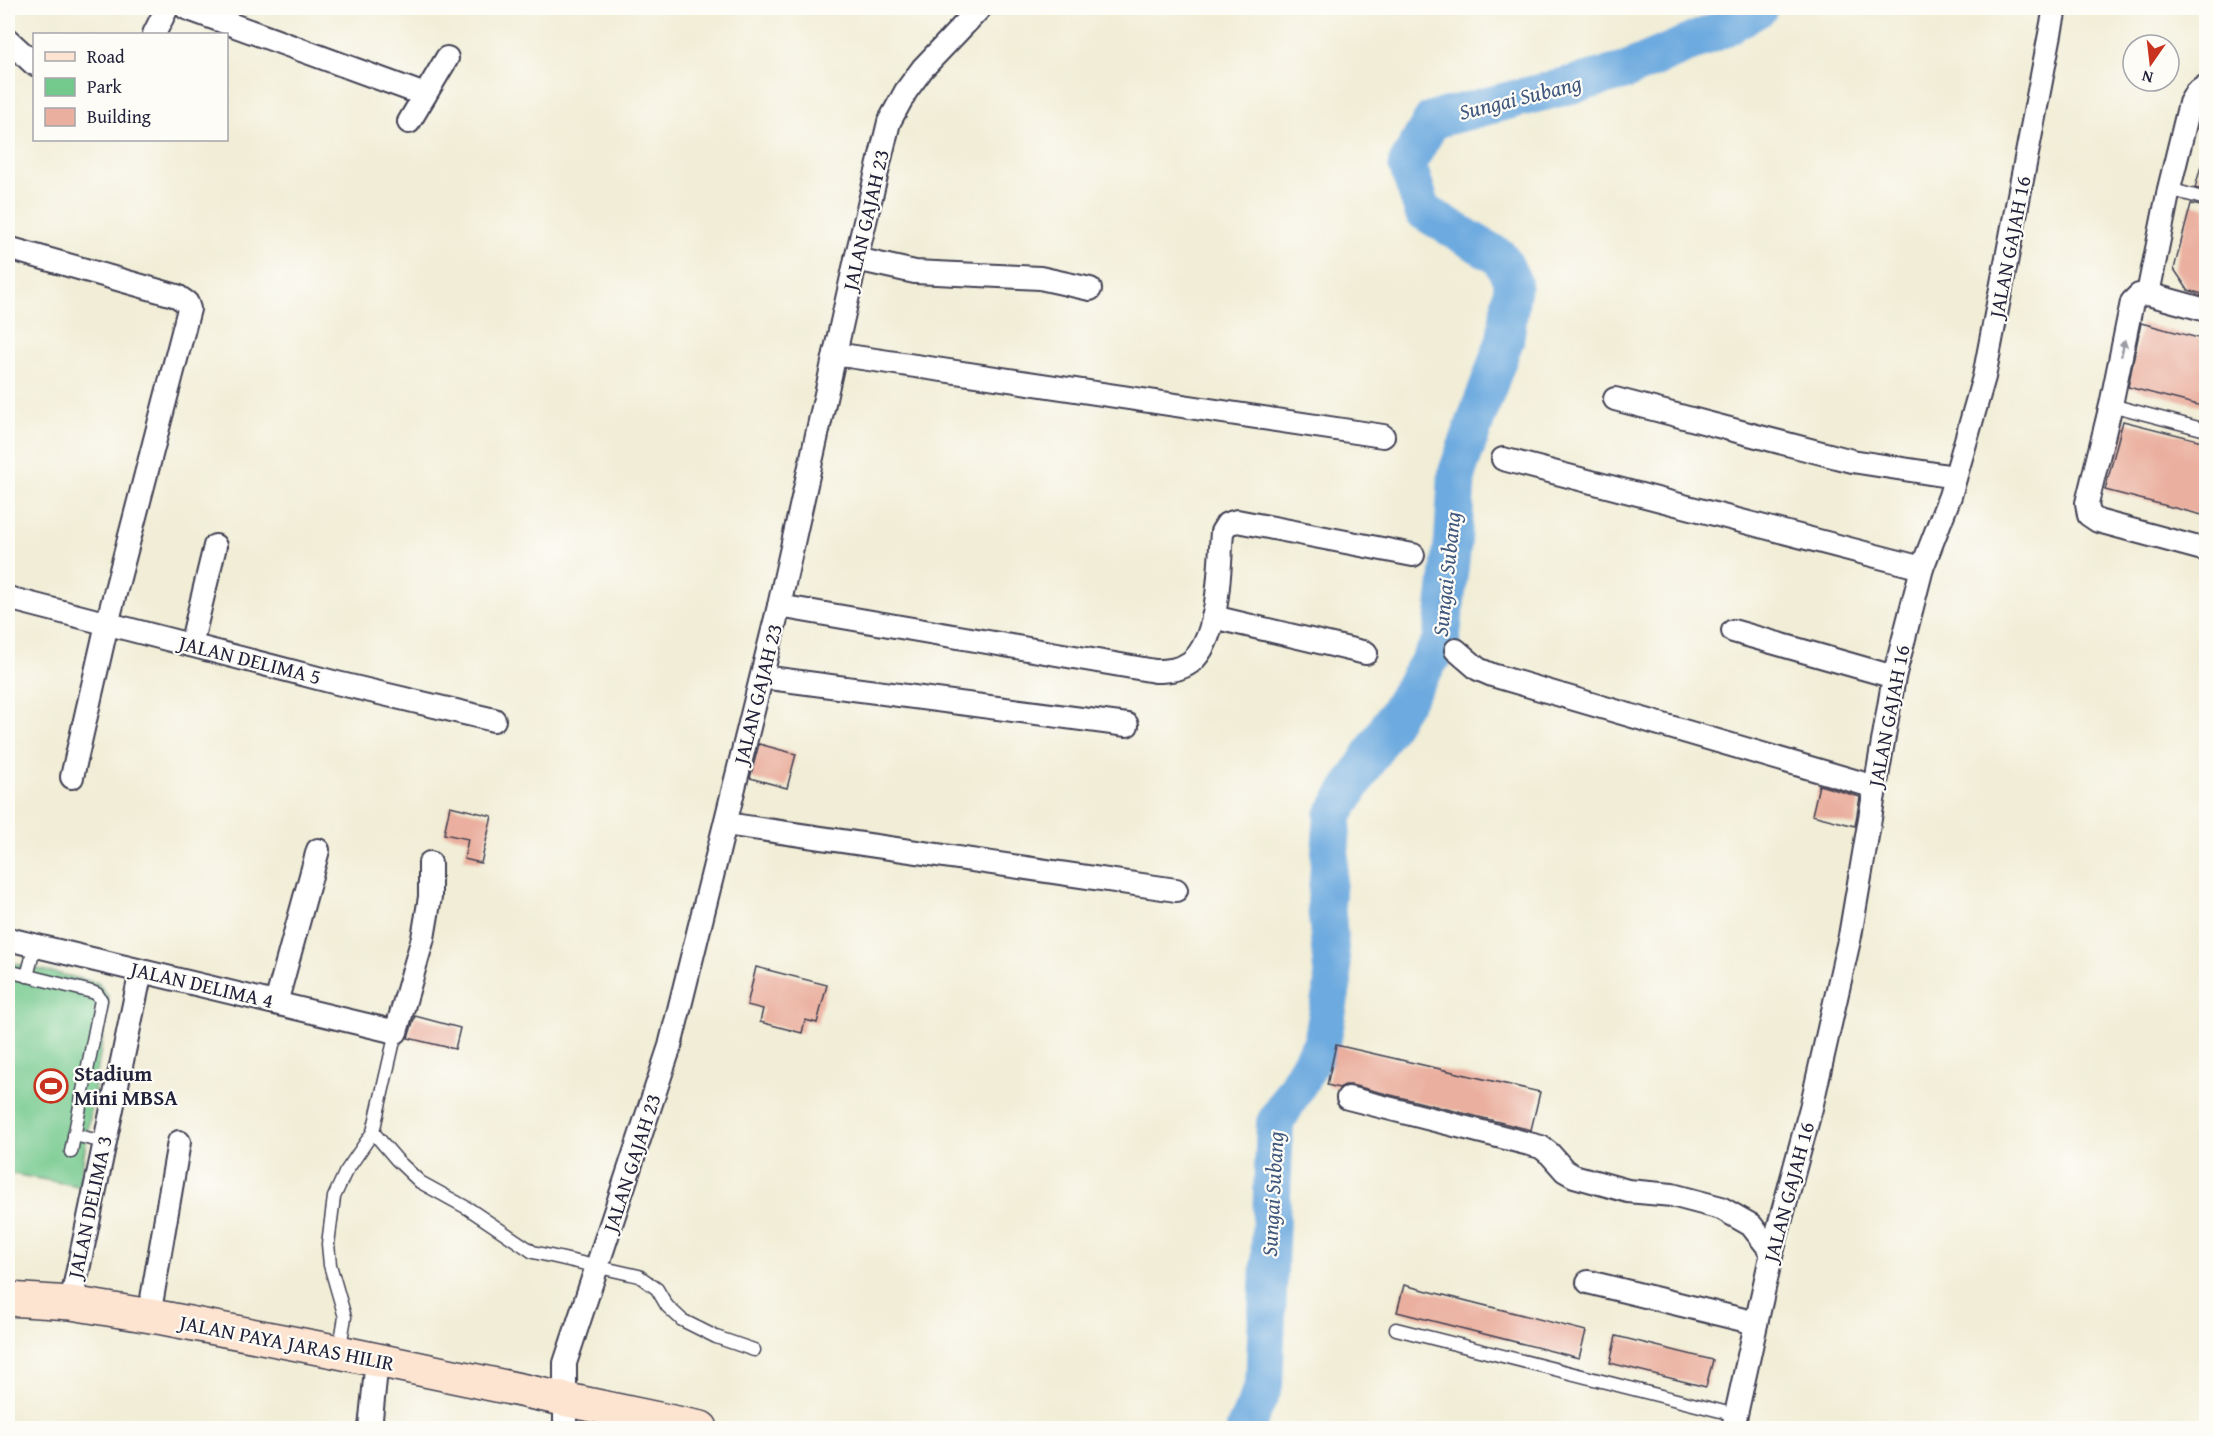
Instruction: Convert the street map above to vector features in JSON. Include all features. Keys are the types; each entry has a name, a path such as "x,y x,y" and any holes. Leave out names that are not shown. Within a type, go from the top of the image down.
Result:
{"street":[{"path":"154,33 167,8"},
{"path":"186,8 425,95"},
{"name":"JALAN GAJAH 23","path":"565,1414 565,1364 670,1046 726,824 779,606 855,259 889,122 906,91 923,68 980,8"},
{"name":"JALAN GAJAH 16","path":"1735,1422 1772,1252 1811,1108 1850,936 1894,677 1922,568 1950,496 1984,376 2055,8"},
{"path":"8,40 33,63"},
{"path":"409,122 447,58"},
{"path":"2148,294 2169,189 2190,104 2196,93 2206,86"},
{"path":"8,248 177,296 187,303 189,309 107,624 72,777"},
{"path":"855,259 915,272 1040,278 1090,289"},
{"path":"2206,310 2148,294 2139,296 2132,302 2111,405 2087,503 2089,515 2098,521 2206,550"},
{"path":"835,354 1383,436"},
{"path":"1615,399 1852,461 1955,477"},
{"path":"1503,459 1922,568"},
{"path":"779,606 1155,671 1173,670 1190,663 1202,650 1213,617 1222,532 1232,522 1413,555"},
{"path":"191,645 215,546"},
{"name":"JALAN DELIMA 5","path":"8,598 494,720"},
{"path":"1213,617 1366,653"},
{"path":"1733,631 1894,677"},
{"path":"1456,651 1478,669 1492,675 1875,787"},
{"path":"762,677 1127,724"},
{"path":"726,824 1176,890"},
{"path":"276,1003 318,850"},
{"path":"396,1032 423,938 430,897 430,863"},
{"name":"JALAN DELIMA 4","path":"8,939 396,1032"},
{"name":"JALAN DELIMA 3","path":"71,1303 141,971"},
{"path":"1348,1098 1541,1147 1565,1171 1574,1176 1628,1191 1672,1195 1721,1208 1751,1225 1772,1252"},
{"path":"148,1316 179,1142"},
{"path":"1588,1282 1756,1323"},
{"name":"JALAN PAYA JARAS HILIR","path":"8,1299 71,1303 339,1352 377,1360 565,1414 701,1428"},
{"path":"370,1428 377,1360"}],"lane":[{"path":"2169,189 2206,199"},
{"path":"2111,405 2206,430"},
{"path":"27,976 35,946"},
{"path":"8,971 92,992 98,994 101,1000 71,1152"},
{"path":"339,1352 345,1317 330,1265 328,1244 330,1219 334,1197 345,1173 373,1132 396,1032"},
{"path":"373,1132 420,1182 469,1209 533,1252 639,1276 657,1289 667,1306 682,1320 754,1350"},
{"path":"74,1135 104,1142"},
{"path":"1396,1329 1735,1422"}],"green space":[{"name":"Stadium Mini MBSA","path":"8,962 98,983 109,998 79,1186 8,1173"}],"building":[{"path":"2201,166 2206,166 2206,191 2195,188"},
{"path":"2191,204 2206,207 2206,295 2188,290 2174,269"},
{"path":"2141,323 2206,340 2206,407 2128,387"},
{"path":"2123,421 2206,442 2206,516 2105,490"},
{"path":"759,744 796,754 787,788 750,778"},
{"path":"1819,785 1860,797 1855,826 1812,815"},
{"path":"450,806 492,816 481,863 464,859 468,839 444,834"},
{"path":"756,967 827,985 817,1023 805,1020 802,1033 760,1022 763,1009 747,1005"},
{"path":"415,1016 460,1028 455,1049 408,1038"},
{"path":"1336,1045 1540,1092 1531,1130 1351,1085 1339,1088 1327,1085"},
{"path":"1404,1285 1586,1331 1579,1358 1397,1312"},
{"path":"1616,1336 1713,1360 1706,1387 1610,1363"}],"waterway":[{"name":"Sungai Subang","path":"1245,1428 1264,1386 1275,1123 1322,1043 1333,982 1326,904 1333,816 1441,642 1453,540 1457,472 1505,340 1513,283 1501,258 1423,211 1407,164 1432,120 1622,72 1720,30 1759,8"}],"place":[{"name":"Stadium Mini MBSA","path":"51,1086"}]}
